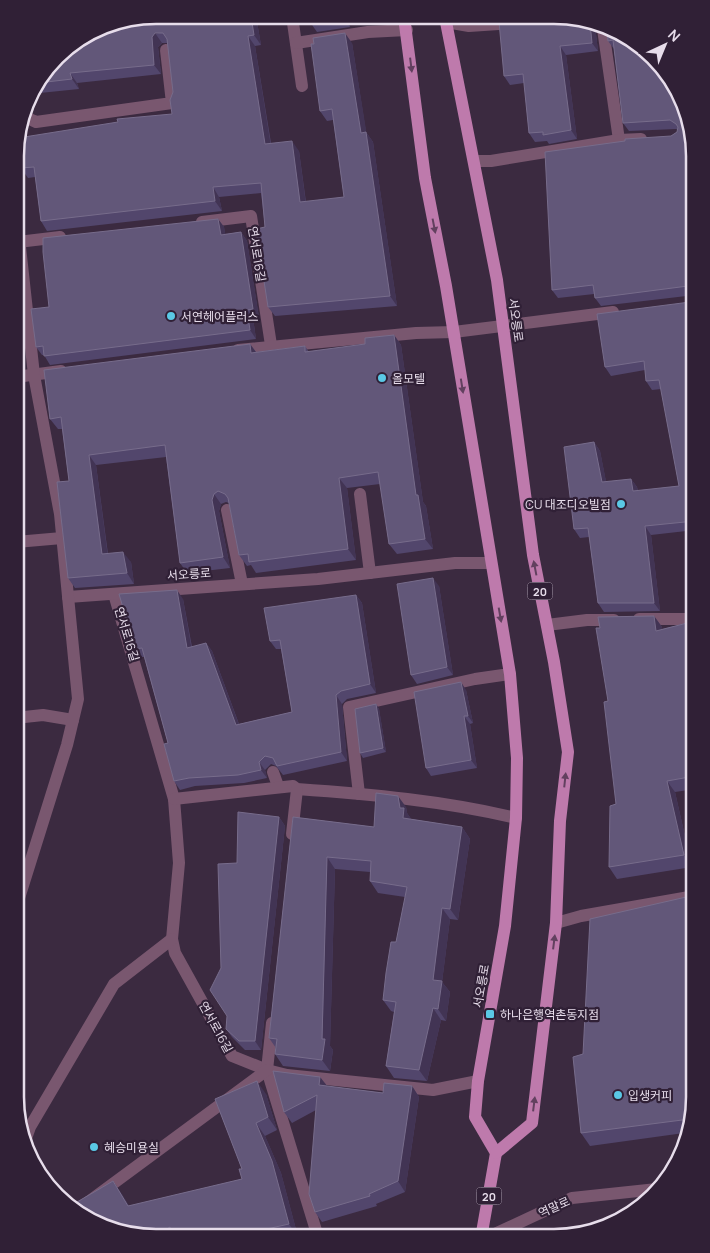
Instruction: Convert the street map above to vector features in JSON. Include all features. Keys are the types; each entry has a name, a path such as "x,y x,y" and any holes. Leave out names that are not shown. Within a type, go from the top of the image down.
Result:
{"main road":[{"name":"서오릉로","path":"406,24 425,178 454,332 510,674 517,758 516,818 505,926 478,1082 475,1117 496,1154 532,1123 556,923 560,821 568,752 547,624 533,555 504,325 475,161 447,24"},
{"name":"20","path":"483,1229 496,1154"}],"street":[{"path":"293,24 302,86"},
{"name":"서오릉로","path":"462,24 469,26 492,24"},
{"path":"296,43 368,32 407,30"},
{"path":"605,34 619,140"},
{"path":"29,119 36,122 172,103 166,50"},
{"path":"475,161 533,155 619,140 657,138"},
{"name":"연서로16길","path":"193,223 251,216 271,346"},
{"path":"24,241 76,236"},
{"path":"222,352 416,333 454,332 628,310"},
{"path":"24,311 62,538 78,699 24,881"},
{"path":"24,376 74,370"},
{"path":"360,494 370,573"},
{"path":"226,510 242,584"},
{"path":"24,541 62,538"},
{"name":"서오릉로","path":"68,597 370,573 455,563 491,563"},
{"name":"연서로16길","path":"114,594 174,798 179,863 172,939 175,953 232,1056 267,1070 287,1075 433,1090 478,1082"},
{"path":"547,624 587,620 686,619"},
{"path":"359,794 349,707 475,679 510,674"},
{"path":"24,717 43,715 73,720"},
{"path":"273,772 278,786"},
{"path":"174,798 278,786 293,786 297,789 359,794 490,811 516,818"},
{"path":"291,848 297,789"},
{"path":"556,923 581,916 686,898"},
{"path":"29,1131 114,984 172,939"},
{"path":"273,1012 267,1070 316,1229"},
{"path":"83,1206 267,1070"},
{"name":"역말로","path":"505,1229 572,1198 647,1190"}],"building":[{"path":"148,24 252,24 254,35 248,36 265,144 292,141 300,202 344,197 332,109 320,111 311,44 314,44 313,38 345,33 361,133 366,132 390,296 268,307 256,229 265,227 261,183 213,187 215,201 41,221 34,167 24,168 25,137 118,122 117,119 172,114 170,100 173,92 167,39 163,33 155,33 152,37 154,65 70,73 72,79 47,82 57,69 83,46 98,37 130,26"},
{"path":"499,24 562,24 591,29 592,43 560,46 571,130 543,135 543,132 529,133 523,74 504,76"},
{"path":"607,35 627,46 640,56 640,70 654,70 673,98 682,122 686,156 686,286 595,298 593,285 552,290 545,152 625,141 625,139 671,136 677,132 678,127 670,120 623,123 613,40 608,41"},
{"path":"218,219 221,235 241,232 253,309 247,310 250,330 44,356 43,346 36,347 31,309 49,307 43,238"},
{"path":"686,303 686,522 645,526 654,603 598,603 588,528 574,529 564,447 594,442 602,482 631,479 633,491 679,486 659,380 646,381 644,361 605,367 597,314"},
{"path":"394,335 416,495 418,495 425,539 389,544 378,472 339,478 348,549 249,562 248,554 239,555 228,498 225,494 218,491 214,494 212,500 223,557 180,563 165,445 89,455 102,554 123,552 127,573 68,578 57,482 69,481 61,417 50,419 44,370 250,344 251,353 305,346 305,352 365,344 365,338"},
{"path":"433,578 447,667 411,675 397,584"},
{"path":"177,590 187,648 206,643 236,725 292,712 280,640 270,641 264,608 356,595 370,684 341,691 336,695 341,752 277,766 273,758 265,756 259,762 261,770 238,775 189,778 174,781 164,744 168,743 142,648 135,649 119,594"},
{"path":"654,616 656,631 686,623 686,778 667,781 684,855 609,867 610,806 616,804 604,702 608,701 596,628 600,628 598,617"},
{"path":"461,682 468,716 464,716 471,760 426,768 414,692"},
{"path":"376,704 383,748 360,753 355,709"},
{"path":"376,793 398,796 400,808 404,808 403,818 462,827 450,909 442,908 433,980 442,981 438,1009 433,1008 419,1070 386,1066 396,1002 383,1000 386,973 391,942 396,942 407,887 370,881 371,861 327,857 322,1039 325,1039 322,1060 275,1054 277,1039 269,1038 293,817 374,827"},
{"path":"238,812 279,817 255,1041 239,1041 226,1029 227,1016 210,990 221,968 218,864 237,863"},
{"path":"686,897 686,1105 684,1120 581,1133 573,1057 583,1054 590,919"},
{"path":"273,1071 320,1077 319,1085 383,1093 384,1083 412,1086 398,1181 369,1194 370,1196 315,1212 309,1194 317,1095 284,1112"},
{"path":"257,1081 268,1117 256,1123 272,1161 289,1224 267,1229 139,1228 122,1225 106,1219 78,1203 113,1181 128,1206 242,1179 239,1169 242,1169 215,1099"}],"place":[{"name":"서연헤어플러스","path":"171,316"},
{"name":"올모텔","path":"382,378"},
{"name":"CU 대조디오빌점","path":"621,504"},
{"name":"하나은행역촌동지점","path":"490,1014"},
{"name":"입생커피","path":"618,1095"},
{"name":"혜승미용실","path":"94,1147"}]}
